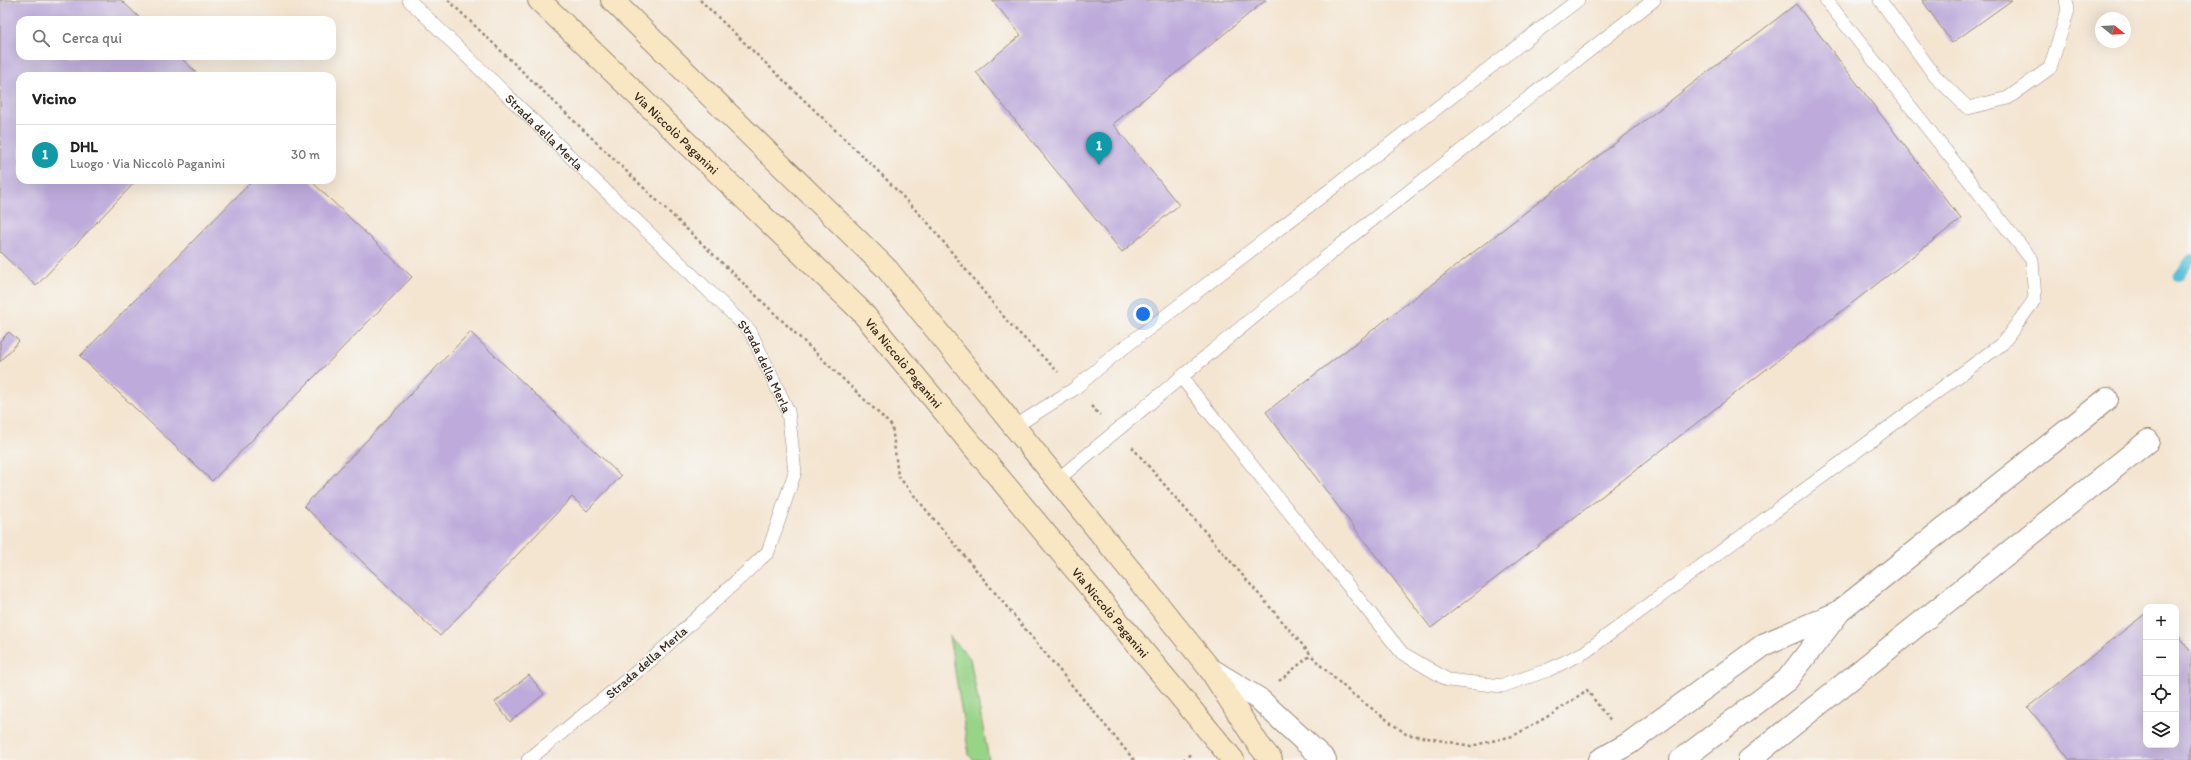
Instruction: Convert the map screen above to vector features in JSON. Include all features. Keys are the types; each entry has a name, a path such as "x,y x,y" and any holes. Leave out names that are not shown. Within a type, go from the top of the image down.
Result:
{"street":[{"name":"Via Niccolò Paganini","path":"539,0 861,311 1233,760"},
{"path":"612,0 887,269 1210,669 1258,744 1271,760"},
{"path":"1681,760 1786,680 1840,611 2107,399"},
{"path":"1749,760 2148,441"},
{"path":"1600,760 1628,744 1765,644 1840,611"},
{"path":"1210,669 1259,699 1325,760"}],"lane":[{"name":"Strada della Merla","path":"409,0 750,331 788,411 795,472 768,552 650,661 528,760"},
{"path":"1014,427 1074,389 1113,356 1578,0"},
{"path":"1057,480 1348,239 1654,0"},
{"path":"1180,377 1402,653 1448,680 1502,686 1548,670 1584,652 2002,343 2035,298 2032,260 1826,0"},
{"path":"1880,0 1935,76 1968,108 2008,98 2050,68 2068,10 2066,0"}],"path":[{"path":"448,0 892,426 898,476 1134,760"},
{"path":"700,0 887,180 929,224 1008,322 1115,431 1319,664 1351,693 1406,734 1470,746 1506,737 1554,713 1587,690 1628,744"}],"green space":[{"path":"949,636 970,658 989,760 974,760 969,755"}],"building":[{"path":"0,0 121,0 138,16 16,16 16,60 183,60 196,72 16,72 16,184 133,184 36,286 0,252"},
{"path":"992,0 1266,0 1113,124 1179,205 1122,252 976,72 1021,35"},
{"path":"1922,0 2012,0 1952,43"},
{"path":"1796,4 1961,219 1431,628 1266,412"},
{"path":"249,184 314,184 412,277 212,481 80,356"},
{"path":"9,332 19,341 0,362 0,341"},
{"path":"470,332 621,476 587,511 572,497 440,636 304,506"},
{"path":"2143,615 2143,748 2179,748 2179,637 2191,652 2191,760 2070,760 2028,707"},
{"path":"529,675 544,694 510,722 495,702"}],"waterway":[{"path":"2178,277 2191,259"}],"place":[{"name":"DHL","path":"1099,165"}]}
